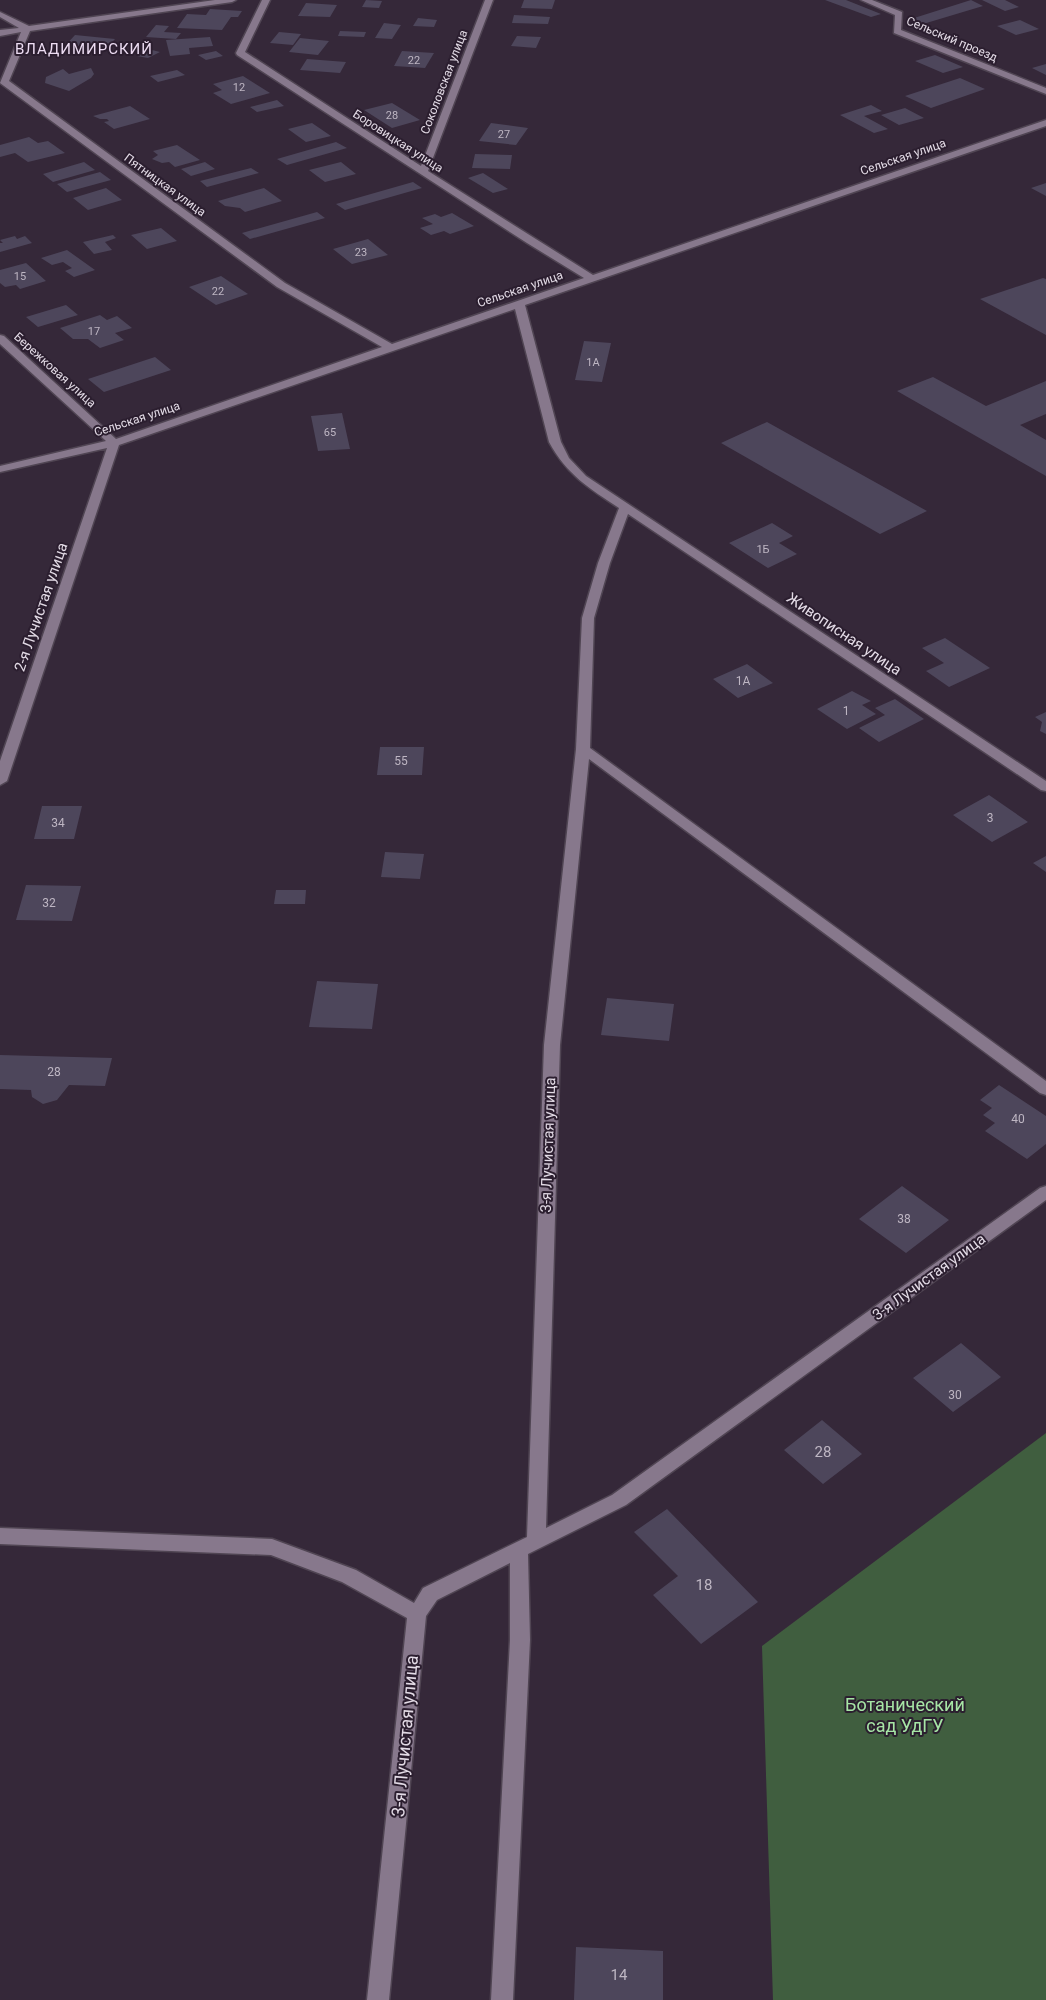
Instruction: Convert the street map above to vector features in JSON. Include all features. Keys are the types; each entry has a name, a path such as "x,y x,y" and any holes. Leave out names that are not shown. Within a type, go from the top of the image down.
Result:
{"street":[{"path":"0,33 232,0"},
{"name":"Боровицкая улица","path":"266,0 240,53 423,172 593,279"},
{"name":"Соколовская улица","path":"423,172 489,0"},
{"name":"Сельский проезд","path":"865,0 899,14 897,31 1046,91"},
{"path":"0,14 27,29"},
{"name":"Пятницкая улица","path":"27,29 4,82 281,285 391,348"},
{"name":"Сельская улица","path":"0,469 114,443 1046,123"},
{"name":"Живописная улица","path":"519,304 555,442 564,459 582,478 1046,787"},
{"name":"Бережковая улица","path":"0,338 114,443"},
{"name":"2-я Лучистая улица","path":"0,781 114,443"},
{"name":"3-я Лучистая улица","path":"527,1546 552,1045 583,749 588,618 604,563 625,507"},
{"path":"583,749 1046,1089"},
{"name":"3-я Лучистая улица","path":"378,2000 417,1614 430,1594 620,1500 1046,1192"},
{"path":"0,1536 272,1547 349,1576 417,1614"},
{"path":"502,2000 520,1640 527,1546"}],"green space":[{"name":"Ботанический сад УдГУ","path":"1046,1433 1046,2000 773,2000 762,1646"}],"building":[{"path":"366,0 382,1 379,8 362,7"},
{"path":"524,0 555,0 552,9 521,8"},
{"path":"825,0 846,0 881,14 871,17"},
{"path":"971,0 983,6 923,24 911,19"},
{"path":"982,0 1005,0 1019,7 1005,11"},
{"path":"306,3 337,5 330,17 298,16"},
{"path":"210,9 242,11 238,17 231,17 222,30 177,28 187,14 206,15"},
{"path":"514,15 550,17 548,24 512,23"},
{"path":"418,18 437,20 434,27 413,26"},
{"path":"1020,20 1039,29 1016,35 997,26"},
{"path":"384,23 401,25 392,39 375,38"},
{"path":"156,25 169,26 164,32 181,33 176,39 146,37"},
{"path":"340,31 366,32 364,37 338,36"},
{"path":"279,32 301,34 293,45 270,43"},
{"path":"75,35 115,39 105,50 64,47"},
{"path":"517,36 541,37 536,48 511,46"},
{"path":"210,37 213,46 189,48 190,54 170,56 166,40"},
{"path":"300,38 329,41 318,55 289,52"},
{"path":"148,49 160,52 148,58 137,56"},
{"path":"216,51 223,56 206,60 198,55"},
{"path":"402,51 434,53 425,68 394,66"},
{"path":"935,55 963,67 943,73 915,61"},
{"path":"307,59 346,62 340,73 300,70"},
{"path":"1046,64 1046,75 1032,68"},
{"path":"91,68 94,74 91,78 69,91 45,83 46,77 63,69 69,74"},
{"path":"177,70 185,75 158,82 150,76"},
{"path":"243,76 270,93 231,104 213,93 222,90 213,84"},
{"path":"960,78 985,89 931,108 905,96"},
{"path":"277,100 284,106 257,112 250,107"},
{"path":"392,103 420,120 392,128 364,110"},
{"path":"871,105 882,111 864,116 888,129 874,133 840,115"},
{"path":"130,106 150,119 114,129 104,122 109,121 107,119 93,116"},
{"path":"905,108 924,118 899,125 881,115"},
{"path":"312,123 331,136 306,142 288,129"},
{"path":"491,123 528,128 516,145 479,141"},
{"path":"29,137 38,143 48,141 65,153 28,162 15,153 0,157 0,145"},
{"path":"336,142 347,148 287,165 277,159"},
{"path":"177,145 200,160 175,167 169,162 162,163 152,159 158,155 153,151"},
{"path":"475,154 512,155 510,169 472,168"},
{"path":"84,162 95,170 53,182 43,174"},
{"path":"205,162 215,169 191,176 181,169"},
{"path":"341,162 356,174 325,182 309,170"},
{"path":"251,168 259,173 207,187 200,181"},
{"path":"100,172 111,180 67,192 57,184"},
{"path":"483,173 508,189 493,193 468,178"},
{"path":"413,182 422,188 345,210 336,204"},
{"path":"1046,183 1046,196 1031,188"},
{"path":"106,188 122,200 88,210 73,198"},
{"path":"264,188 282,201 245,212 240,208 225,206 218,201"},
{"path":"317,212 325,218 250,239 242,233"},
{"path":"452,213 474,226 450,234 444,231 431,235 420,228 433,224 422,218 435,214 441,217"},
{"path":"161,228 177,241 147,249 131,235"},
{"path":"113,235 116,238 105,242 112,250 94,254 83,242"},
{"path":"15,236 17,239 25,236 32,243 0,252 0,243 3,243 0,240"},
{"path":"368,239 388,255 352,264 333,249"},
{"path":"67,250 95,270 74,277 65,271 72,268 63,262 52,265 41,258"},
{"path":"26,263 46,281 20,289 16,285 5,287 0,283 0,270"},
{"path":"221,276 248,294 216,305 189,287"},
{"path":"1043,278 1046,279 1046,335 980,299"},
{"path":"66,305 78,315 38,327 26,317"},
{"path":"100,315 107,320 117,316 132,328 115,333 124,340 100,348 88,339 73,339 60,328"},
{"path":"584,341 611,343 602,382 575,380"},
{"path":"155,357 171,370 104,392 88,379"},
{"path":"933,377 986,406 1046,381 1046,414 1020,425 1046,440 1046,476 897,391"},
{"path":"342,413 350,449 318,451 311,416"},
{"path":"767,422 927,511 880,534 721,443"},
{"path":"772,523 793,536 779,543 797,554 768,568 729,543"},
{"path":"945,638 990,668 949,687 926,671 944,663 922,648"},
{"path":"747,664 773,683 738,698 713,679"},
{"path":"852,691 871,701 862,705 876,714 847,729 817,709"},
{"path":"895,699 924,719 879,742 859,728 885,715 875,708"},
{"path":"1046,712 1046,734 1040,731 1042,722 1035,717"},
{"path":"380,747 424,747 422,775 377,775"},
{"path":"989,795 1028,822 992,842 953,815"},
{"path":"42,806 82,806 74,839 34,839"},
{"path":"385,852 424,854 420,879 381,877"},
{"path":"1046,856 1046,872 1033,863"},
{"path":"26,885 81,886 72,921 16,920"},
{"path":"276,890 306,890 305,904 274,904"},
{"path":"317,981 378,984 372,1029 309,1027"},
{"path":"607,998 674,1004 669,1041 601,1035"},
{"path":"0,1055 112,1058 105,1086 69,1085 57,1100 43,1104 32,1097 31,1090 0,1089"},
{"path":"999,1085 1046,1116 1046,1144 1027,1159 985,1131 995,1123 983,1115 992,1108 980,1100"},
{"path":"902,1186 949,1220 906,1253 859,1219"},
{"path":"961,1343 1001,1377 953,1412 913,1378"},
{"path":"822,1420 862,1454 823,1484 784,1450"},
{"path":"667,1509 758,1602 701,1644 653,1595 678,1576 634,1532"},
{"path":"576,1947 663,1951 663,2000 574,2000"}],"district":[{"name":"ВЛАДИМИРСКИЙ","path":"84,49"}]}
